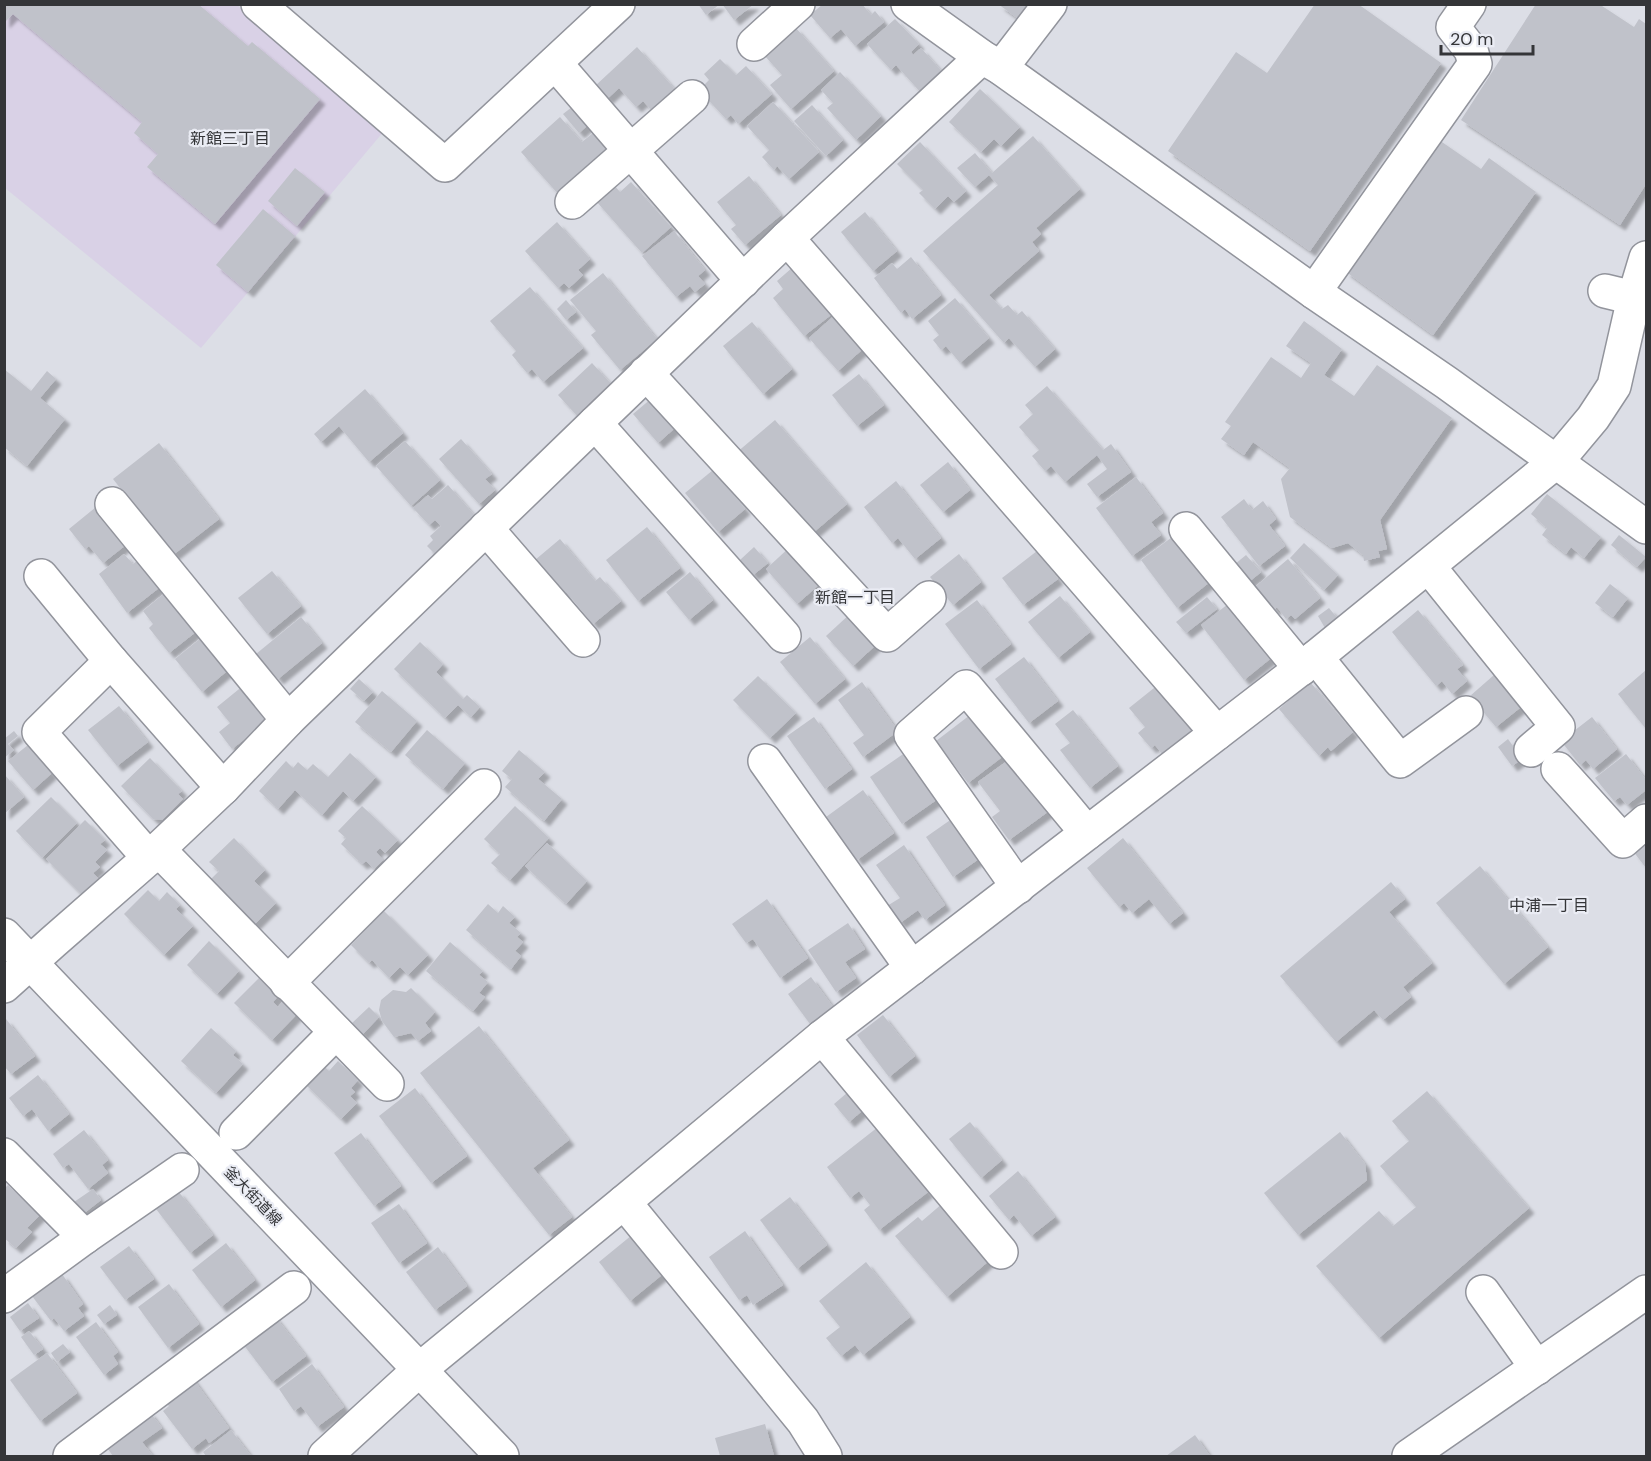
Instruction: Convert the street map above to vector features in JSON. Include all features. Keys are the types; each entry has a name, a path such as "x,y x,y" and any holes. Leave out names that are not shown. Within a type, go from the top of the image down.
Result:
{"street":[{"path":"258,4 445,165 618,4"},
{"path":"754,44 798,4"},
{"path":"4,986 154,854 223,788 288,720 787,238 992,63 1050,4"},
{"path":"1314,292 1474,64 1471,50 1453,27 1469,4"},
{"path":"926,9 992,63 1314,292 1455,373 1557,461 1647,527"},
{"path":"555,63 743,281"},
{"path":"572,202 692,97"},
{"path":"787,238 1217,733"},
{"path":"325,1456 419,1370 822,1037 1308,663 1557,461 1593,418 1614,386 1620,294 1647,258"},
{"path":"646,373 887,635 929,598"},
{"path":"595,423 784,636"},
{"path":"112,504 288,720"},
{"path":"486,528 583,640"},
{"path":"1186,529 1400,761 1466,713"},
{"path":"1429,567 1558,727 1544,760 1623,841 1647,820"},
{"path":"41,576 111,661 223,788"},
{"path":"111,661 39,732 154,854 387,1084"},
{"path":"1018,886 910,735 966,687 1086,833"},
{"path":"765,761 912,968"},
{"path":"287,983 484,786"},
{"name":"釜大街道線","path":"4,935 502,1456"},
{"path":"236,1133 336,1032"},
{"path":"822,1037 1001,1252"},
{"path":"4,1155 85,1237"},
{"path":"4,1296 182,1170"},
{"path":"624,1202 803,1421 825,1456"},
{"path":"70,1456 294,1288"},
{"path":"1483,1292 1537,1368"},
{"path":"1409,1456 1647,1292"}],"shaded area":[{"path":"4,5 237,5 385,130 201,348 5,188"}],"building":[{"path":"4,4 198,4 248,46 252,42 320,99 215,224 147,167 158,154 134,133 142,122 13,14 4,23"},
{"path":"698,4 720,4 706,15"},
{"path":"722,4 754,4 734,20"},
{"path":"823,4 862,4 871,15 875,11 884,22 855,46 841,29 830,38 810,15"},
{"path":"998,4 1031,4 1020,20"},
{"path":"1315,4 1358,4 1441,63 1310,251 1168,151 1236,52 1267,73"},
{"path":"1536,4 1599,4 1634,27 1639,19 1646,24 1646,184 1620,225 1461,120"},
{"path":"895,19 919,44 911,52 913,55 921,48 945,75 923,95 896,65 891,70 867,44"},
{"path":"795,27 834,71 791,109 770,85 782,75 764,55"},
{"path":"637,47 681,96 658,117 643,101 636,107 619,88 607,99 595,86"},
{"path":"720,59 736,75 746,66 772,94 738,124 731,115 726,119 699,90 709,80 704,74"},
{"path":"840,72 881,116 856,140 827,108 833,103 821,90"},
{"path":"980,89 1020,127 1001,146 994,139 981,152 949,122"},
{"path":"773,102 819,152 789,179 777,166 774,170 762,157 769,150 747,126"},
{"path":"812,105 843,140 826,156 794,121"},
{"path":"572,107 588,125 579,133 563,114"},
{"path":"560,117 582,142 593,133 609,150 559,195 521,152"},
{"path":"1033,136 1080,189 1036,228 1041,234 1032,242 1039,251 989,295 1002,309 1008,305 1017,315 1022,311 1055,349 1035,367 1009,338 1004,343 923,251 998,185 989,175 975,187 957,168 975,153 992,173"},
{"path":"1439,140 1481,169 1489,158 1536,192 1433,335 1345,271"},
{"path":"920,142 966,191 954,202 948,196 935,209 919,193 923,190 897,164"},
{"path":"295,168 325,192 297,226 268,201"},
{"path":"749,176 781,215 745,245 731,229 736,225 717,202"},
{"path":"631,182 671,227 642,253 596,201 614,185 620,192"},
{"path":"263,209 295,236 248,292 216,265"},
{"path":"865,212 897,251 873,271 841,232"},
{"path":"557,222 590,259 578,270 583,275 569,288 564,283 558,288 525,251"},
{"path":"674,231 705,270 698,276 705,284 695,292 690,286 676,297 642,256"},
{"path":"911,257 941,295 912,319 905,309 901,313 874,278 892,263 897,269"},
{"path":"793,267 823,295 818,300 822,305 828,301 836,311 804,336 773,298 783,289 777,281"},
{"path":"603,273 657,339 620,370 591,335 596,331 570,300"},
{"path":"530,287 583,348 543,382 532,369 527,373 512,355 516,351 490,321"},
{"path":"955,298 989,338 960,363 946,346 941,350 933,340 939,335 928,321"},
{"path":"566,300 576,312 566,320 557,309"},
{"path":"836,314 864,348 838,371 809,338"},
{"path":"1304,321 1342,349 1324,375 1354,396 1377,365 1452,418 1380,520 1387,549 1378,551 1380,557 1364,561 1363,555 1348,543 1332,548 1290,517 1281,479 1290,468 1253,442 1244,455 1221,439 1231,426 1225,422 1271,357 1301,378 1311,363 1286,346"},
{"path":"752,322 792,369 763,394 723,346"},
{"path":"592,363 614,387 580,419 558,395"},
{"path":"4,369 31,391 47,371 56,379 40,398 65,419 27,466 4,447"},
{"path":"859,374 884,405 857,426 832,395"},
{"path":"1047,386 1103,450 1111,444 1131,472 1097,497 1087,484 1107,469 1097,455 1065,482 1051,466 1045,471 1032,456 1039,450 1019,427 1033,414 1025,405"},
{"path":"365,389 403,433 369,462 339,426 321,442 314,434"},
{"path":"652,398 676,427 658,443 633,414"},
{"path":"775,420 847,504 808,537 736,453"},
{"path":"461,439 492,474 485,479 495,490 479,504 439,459"},
{"path":"405,441 440,480 411,506 376,466"},
{"path":"159,443 219,519 173,555 113,479"},
{"path":"948,462 970,490 943,512 920,485"},
{"path":"713,470 745,509 718,532 685,493"},
{"path":"1136,477 1163,513 1151,522 1161,535 1132,556 1096,508"},
{"path":"896,481 941,538 915,559 898,538 892,543 864,507"},
{"path":"448,485 477,518 436,555 427,546 433,540 430,536 441,526 435,520 429,525 413,508 428,495 432,499"},
{"path":"1547,494 1601,537 1584,558 1571,547 1566,554 1542,535 1547,528 1531,514"},
{"path":"1244,499 1252,510 1263,501 1276,519 1269,525 1285,546 1259,566 1221,517"},
{"path":"96,507 127,544 103,563 89,546 85,549 69,529"},
{"path":"647,527 680,568 638,601 606,560"},
{"path":"1175,535 1211,581 1177,608 1141,560"},
{"path":"1619,535 1646,557 1637,567 1611,545"},
{"path":"560,539 595,581 600,577 621,601 593,624 566,592 559,598 535,560"},
{"path":"1304,543 1338,575 1324,590 1290,558"},
{"path":"791,546 822,582 797,604 766,569"},
{"path":"754,547 768,563 753,575 740,560"},
{"path":"1037,551 1058,579 1023,605 1002,578"},
{"path":"124,554 133,564 138,560 160,587 127,613 99,574"},
{"path":"959,554 981,582 953,605 930,577"},
{"path":"1246,555 1261,572 1244,586 1229,569"},
{"path":"1288,559 1320,598 1295,619 1291,615 1286,619 1277,607 1274,610 1255,587"},
{"path":"272,571 301,606 267,634 238,598"},
{"path":"690,572 713,600 689,620 666,592"},
{"path":"1610,584 1628,598 1613,617 1595,603"},
{"path":"166,592 197,631 169,653 149,628 153,624 143,611"},
{"path":"1060,596 1090,632 1058,658 1028,622"},
{"path":"1207,597 1217,609 1186,633 1176,622"},
{"path":"977,600 1011,644 979,669 945,624"},
{"path":"1232,601 1275,655 1244,680 1201,625"},
{"path":"1329,608 1338,619 1325,628 1318,616"},
{"path":"1418,610 1463,665 1457,669 1467,681 1452,694 1442,681 1436,686 1392,632"},
{"path":"851,613 878,643 853,666 826,636"},
{"path":"301,617 322,643 278,679 256,654"},
{"path":"810,637 845,679 815,704 780,662"},
{"path":"201,638 227,671 202,692 175,659"},
{"path":"420,642 443,664 436,672 463,699 467,695 480,707 471,717 458,705 445,718 394,669"},
{"path":"1024,657 1058,701 1029,723 995,679"},
{"path":"1646,670 1646,729 1618,694"},
{"path":"1494,675 1521,707 1496,727 1470,696"},
{"path":"758,676 796,713 770,738 733,700"},
{"path":"359,679 373,692 364,701 350,689"},
{"path":"862,682 898,731 863,757 853,743 864,735 838,700"},
{"path":"1310,682 1353,732 1331,751 1328,747 1319,756 1279,709"},
{"path":"1159,684 1195,727 1162,754 1155,745 1151,748 1138,733 1145,727 1129,708"},
{"path":"244,685 271,718 232,749 219,732 230,723 217,707"},
{"path":"382,691 417,721 391,752 355,722"},
{"path":"119,706 148,742 117,766 88,730"},
{"path":"1073,710 1118,766 1090,788 1060,750 1070,743 1055,724"},
{"path":"974,712 1006,754 968,783 936,741"},
{"path":"814,717 852,769 825,789 787,736"},
{"path":"1592,717 1617,749 1593,769 1586,760 1580,765 1561,741"},
{"path":"427,730 465,763 443,789 405,755"},
{"path":"14,731 18,736 8,744 14,750 4,758 4,739"},
{"path":"1508,739 1522,759 1512,766 1498,747"},
{"path":"28,745 52,773 33,790 8,761"},
{"path":"519,750 545,772 538,779 562,799 544,821 505,787 512,779 502,771"},
{"path":"909,750 942,796 902,824 870,777"},
{"path":"350,753 376,777 353,801 343,791 322,815 295,790 278,809 259,791 286,761 293,768 298,762 307,770 313,764 328,777"},
{"path":"1626,754 1646,780 1646,790 1627,805 1620,797 1614,801 1595,778"},
{"path":"150,758 182,791 178,794 183,799 162,820 153,819 121,786"},
{"path":"1010,759 1049,811 1009,840 992,817 1000,811 978,782"},
{"path":"4,774 24,797 4,814"},
{"path":"863,790 894,833 857,860 826,817"},
{"path":"51,797 77,823 42,858 16,831"},
{"path":"362,806 398,840 385,853 380,848 376,852 383,860 374,869 366,861 362,864 341,844 346,838 338,831"},
{"path":"515,806 549,838 510,880 491,863 500,854 484,839"},
{"path":"956,816 983,856 953,877 926,837"},
{"path":"85,820 105,840 100,844 107,850 95,862 100,867 93,873 99,879 83,896 46,859"},
{"path":"234,838 265,870 254,881 276,903 252,927 208,882 219,871 209,862"},
{"path":"1123,838 1183,913 1169,924 1149,899 1132,913 1124,903 1119,907 1087,868"},
{"path":"1646,841 1646,868 1633,851"},
{"path":"547,843 587,881 566,904 525,866"},
{"path":"904,845 945,905 925,920 918,910 900,923 887,906 900,898 876,865"},
{"path":"1480,866 1548,947 1504,984 1436,903"},
{"path":"1391,882 1405,899 1389,912 1432,963 1403,987 1411,997 1383,1020 1374,1010 1336,1042 1280,976"},
{"path":"148,890 159,901 167,892 180,905 176,909 193,926 164,955 124,914"},
{"path":"767,899 808,958 780,978 753,939 746,943 732,924"},
{"path":"488,904 498,913 503,906 515,917 509,923 521,933 517,937 523,942 515,951 521,956 511,969 466,930"},
{"path":"384,911 428,955 408,975 400,967 389,978 372,960 369,963 351,945"},
{"path":"848,923 865,949 845,962 856,978 836,992 808,950"},
{"path":"209,941 239,971 217,994 187,965"},
{"path":"450,942 483,971 479,975 488,982 479,993 485,997 473,1011 426,971"},
{"path":"260,977 279,995 273,1002 278,1007 284,1000 298,1013 272,1040 234,1003"},
{"path":"811,977 833,1007 810,1024 788,994"},
{"path":"411,988 435,1012 425,1023 431,1031 418,1041 411,1033 394,1037 382,1021 379,1010 381,1000 393,990 406,992"},
{"path":"369,1007 379,1017 362,1035 351,1024"},
{"path":"883,1015 915,1056 889,1077 857,1035"},
{"path":"6,1019 35,1056 11,1074 4,1066 4,1020"},
{"path":"479,1026 569,1140 533,1168 572,1217 549,1235 420,1073"},
{"path":"211,1028 236,1051 233,1055 243,1064 216,1093 181,1061"},
{"path":"338,1061 358,1080 351,1088 355,1092 350,1096 357,1103 341,1119 304,1083 322,1064 329,1071"},
{"path":"38,1075 69,1114 48,1131 32,1109 23,1116 9,1098"},
{"path":"415,1088 467,1156 431,1183 379,1116"},
{"path":"1427,1091 1529,1208 1379,1338 1316,1266 1379,1211 1393,1226 1416,1207 1380,1166 1409,1141 1392,1121"},
{"path":"848,1092 863,1110 849,1122 834,1104"},
{"path":"970,1122 1002,1160 981,1178 949,1139"},
{"path":"878,1127 928,1192 879,1230 864,1210 870,1205 859,1191 850,1198 827,1167"},
{"path":"84,1130 108,1160 102,1165 108,1173 88,1189 69,1164 63,1168 53,1154"},
{"path":"1340,1132 1365,1164 1367,1180 1298,1235 1264,1193"},
{"path":"361,1133 401,1186 374,1206 334,1153"},
{"path":"1018,1171 1055,1217 1031,1236 1014,1215 1009,1220 989,1196"},
{"path":"8,1185 20,1197 25,1192 44,1211 27,1228 32,1232 16,1248 4,1238 4,1189"},
{"path":"93,1189 101,1200 83,1214 74,1202"},
{"path":"178,1191 213,1235 190,1253 156,1209"},
{"path":"790,1197 827,1245 797,1269 760,1220"},
{"path":"943,1203 991,1259 947,1297 895,1236 918,1217 922,1221"},
{"path":"399,1204 427,1243 399,1263 371,1223"},
{"path":"745,1231 783,1285 753,1305 747,1295 739,1300 709,1257"},
{"path":"632,1235 663,1274 630,1301 599,1262"},
{"path":"226,1243 255,1280 221,1307 192,1270"},
{"path":"129,1246 154,1279 125,1300 100,1267"},
{"path":"438,1247 467,1286 435,1310 406,1272"},
{"path":"866,1262 910,1317 863,1355 855,1345 841,1356 826,1338 840,1327 819,1301"},
{"path":"62,1274 83,1304 78,1308 84,1316 64,1331 54,1318 51,1321 32,1296"},
{"path":"169,1284 199,1324 168,1348 138,1307"},
{"path":"28,1303 39,1318 20,1331 10,1317"},
{"path":"110,1305 117,1315 104,1324 97,1315"},
{"path":"274,1315 306,1356 272,1382 240,1340"},
{"path":"96,1322 118,1352 113,1356 118,1364 104,1375 76,1337"},
{"path":"29,1331 43,1349 34,1355 21,1337"},
{"path":"63,1344 70,1352 57,1362 51,1353"},
{"path":"47,1353 77,1393 40,1421 10,1380"},
{"path":"312,1364 344,1407 317,1427 301,1406 294,1411 279,1389"},
{"path":"191,1376 229,1428 209,1443 206,1438 192,1449 163,1411 169,1406 162,1397"},
{"path":"149,1411 162,1428 142,1442 153,1456 113,1456 105,1445"},
{"path":"765,1424 774,1456 720,1456 715,1438"},
{"path":"231,1430 251,1456 206,1456 203,1452"},
{"path":"1195,1435 1210,1456 1166,1456"}],"district":[{"name":"新館三丁目","path":"230,138"},
{"name":"新館一丁目","path":"855,597"},
{"name":"中浦一丁目","path":"1549,905"}]}
